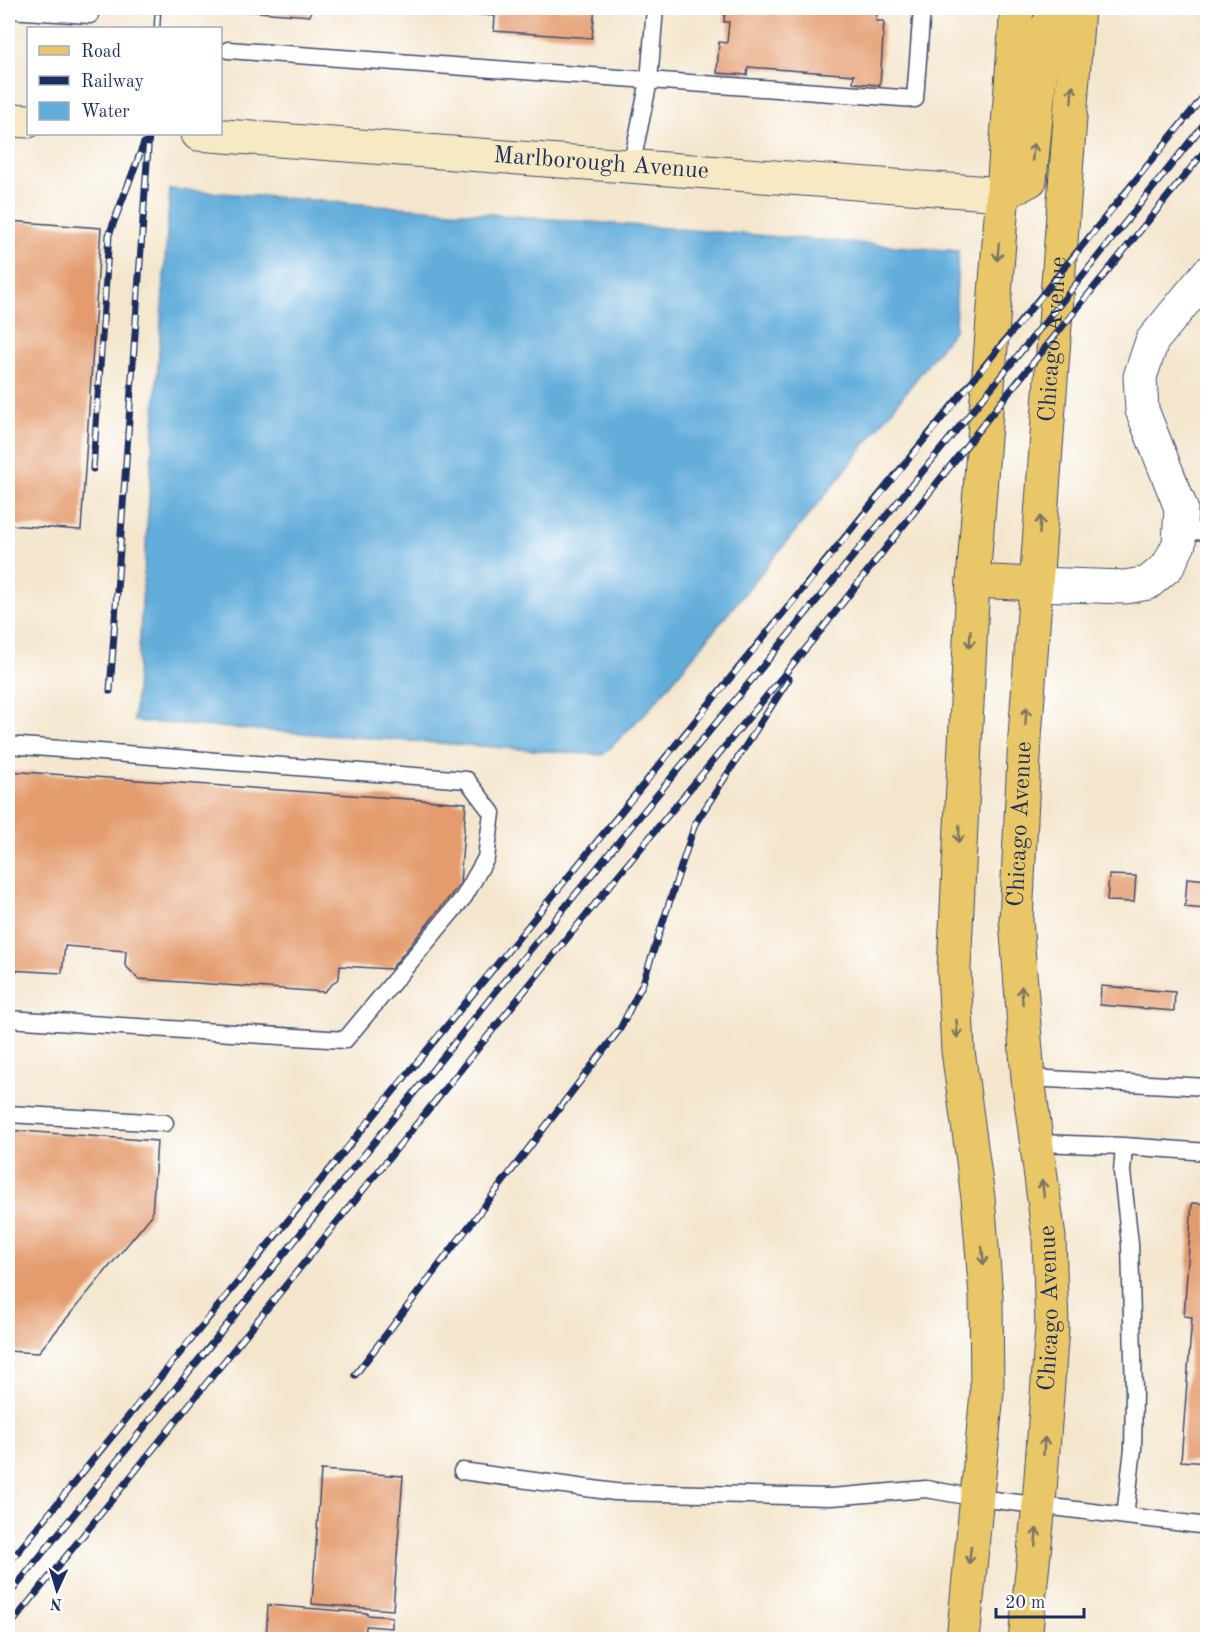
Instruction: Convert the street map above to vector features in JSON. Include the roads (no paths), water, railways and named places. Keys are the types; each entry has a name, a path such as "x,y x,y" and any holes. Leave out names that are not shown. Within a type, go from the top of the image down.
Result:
{"main road":[{"path":"963,1640 987,1393 986,1296 978,1198 958,1051 954,969 973,581 1017,8"},
{"path":"1003,194 1030,180 1044,34 1056,8"},
{"name":"Chicago Avenue","path":"1025,1640 1039,1504 1052,1327 1049,1238 1028,1078 1016,920 1025,737 1078,8"},
{"path":"973,581 1036,584"},
{"path":"1033,1569 1043,1618 1043,1640"}],"street":[{"path":"8,120 27,121"},
{"name":"Marlborough Avenue","path":"211,135 1003,194"},
{"path":"1036,584 1125,587 1148,583 1168,566 1179,544 1194,531 1181,508 1142,410 1140,377 1152,341 1208,273"}],"lane":[{"path":"631,167 649,81 655,8"},
{"path":"228,50 915,99 922,8"},
{"path":"8,10 90,15"},
{"path":"8,745 466,780 492,813 486,858 464,897 345,1040 8,1019"},
{"path":"1028,1078 1208,1087"},
{"path":"8,1114 165,1124"},
{"path":"1038,1143 1208,1152"},
{"path":"1124,1146 1122,1172 1130,1244 1134,1392 1133,1449 1125,1516"},
{"path":"462,1471 615,1492 831,1497 926,1489 978,1498 1208,1526"}],"water":[{"path":"170,189 958,251 955,329 839,478 653,705 603,755 134,721"}],"railway":[{"path":"157,27 158,8"},
{"path":"8,1564 1208,91"},
{"path":"8,1596 506,979 1056,309 1208,119"},
{"path":"110,691 149,135"},
{"path":"93,469 109,235 144,143"},
{"path":"8,1628 616,878 822,629 985,422 1208,147"},
{"path":"355,1375 620,1029 643,983 695,824 789,679"}]}
